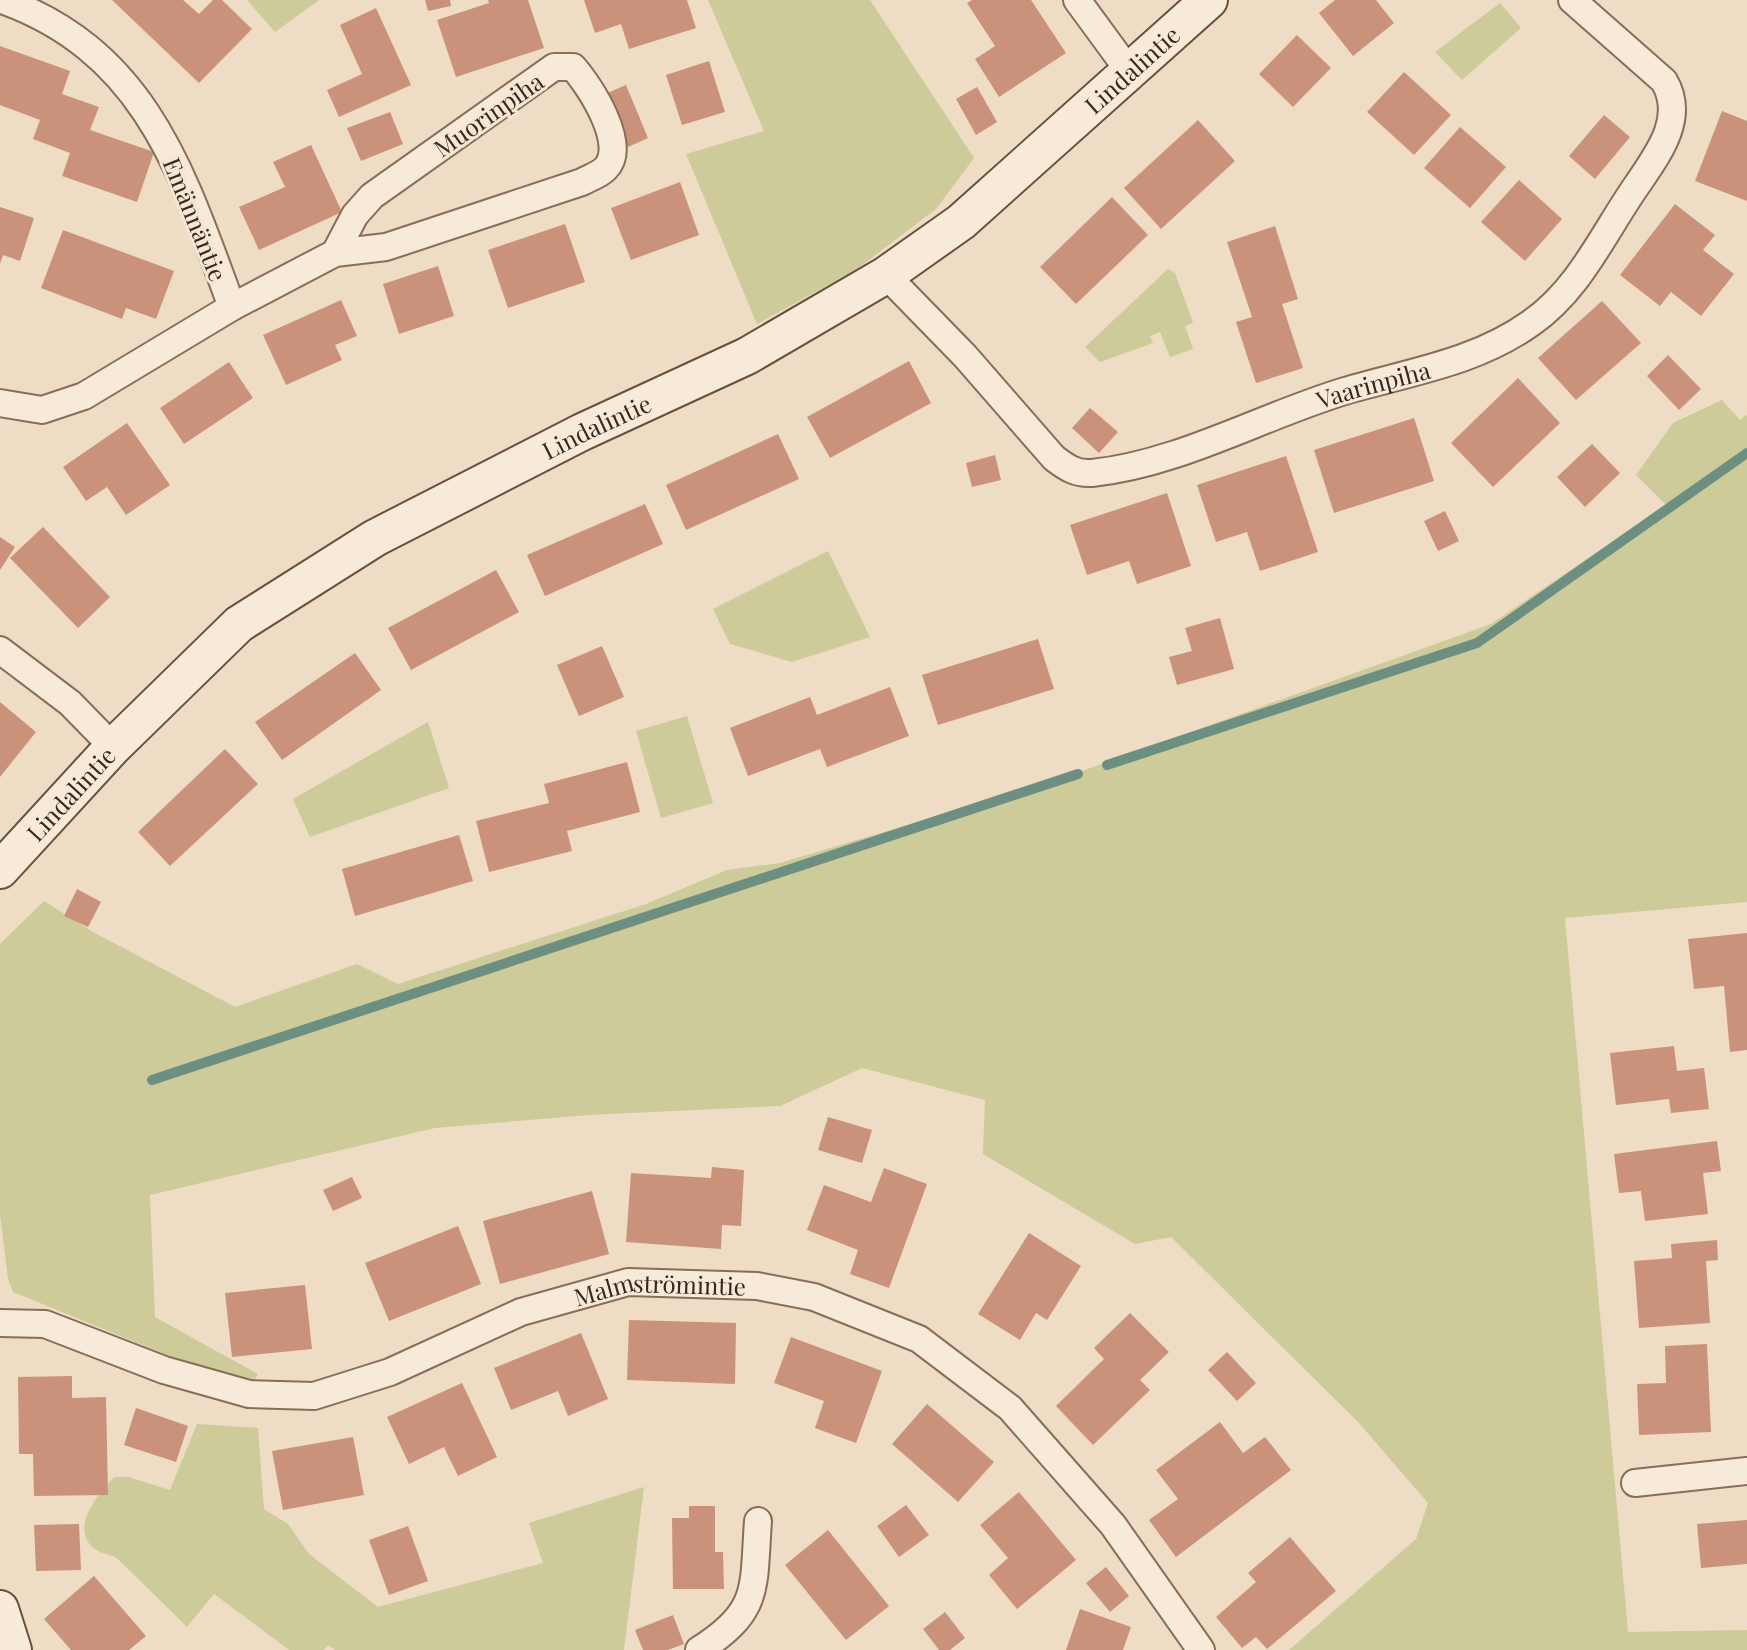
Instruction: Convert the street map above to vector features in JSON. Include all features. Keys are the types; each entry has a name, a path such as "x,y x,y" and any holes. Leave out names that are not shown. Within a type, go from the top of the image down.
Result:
{"street":[{"name":"Emännäntie","path":"0,403 42,410 84,396 232,307 187,186 146,108 89,45 29,10 2,0"},
{"path":"1077,0 1129,71"},
{"name":"Lindalintie","path":"0,870 113,747 239,624 375,538 582,432 747,356 886,275 961,222 1209,0"},
{"name":"Vaarinpiha","path":"886,275 965,356 1054,458 1071,471 1088,473 1133,467 1345,391 1404,377 1490,349 1534,322 1582,272 1662,147 1673,110 1674,98 1664,81 1572,0"},
{"name":"Muorinpiha","path":"232,307 335,253 386,247 582,182 606,169 613,152 603,110 573,67 554,67 372,196 355,215 335,253"},
{"path":"0,650 70,703 113,747"},
{"name":"Malmströmintie","path":"0,1323 45,1324 164,1370 249,1394 314,1396 390,1372 521,1312 628,1282 757,1286 814,1297 919,1339 1010,1408 1113,1525 1201,1650"},
{"path":"1635,1483 1747,1471"},
{"path":"699,1650 722,1636 744,1615 751,1600 758,1521"},
{"path":"0,1609 13,1650"}],"shaded area":[{"path":"247,0 319,0 275,32"},
{"path":"708,0 870,0 974,158 936,209 857,269 757,324 686,154 764,131"},
{"path":"1500,3 1521,28 1462,80 1435,52"},
{"path":"1168,269 1175,273 1193,323 1185,326 1193,349 1170,357 1160,332 1150,336 1153,343 1100,362 1085,347"},
{"path":"1722,400 1740,420 1747,415 1747,902 1565,918 1628,1632 1747,1630 1747,1650 1289,1650 1416,1539 1428,1503 1358,1422 1171,1237 1135,1244 983,1154 985,1100 862,1068 780,1106 588,1115 435,1128 150,1195 155,1317 258,1374 253,1382 206,1371 13,1292 8,1279 0,1214 0,944 44,901 93,932 235,1007 357,964 398,984 646,904 727,870 780,863 1057,780 1491,624 1666,505 1636,475 1673,423"},
{"path":"828,551 870,637 792,662 730,644 713,609"},
{"path":"687,716 713,803 661,818 636,731"},
{"path":"428,722 449,788 310,837 293,799"},
{"path":"197,1424 258,1428 264,1509 288,1524 309,1554 378,1607 543,1563 529,1523 644,1487 624,1650 335,1650 328,1645 324,1650 289,1650 214,1594 187,1627 117,1559 98,1551 89,1543 85,1524 93,1503 114,1477 128,1477 170,1490"}],"building":[{"path":"112,0 183,0 199,14 213,0 222,0 252,29 199,83"},
{"path":"425,0 450,0 451,6 428,11"},
{"path":"488,0 528,0 544,48 456,77 437,20 489,3"},
{"path":"584,0 687,0 696,28 629,49 621,24 595,33"},
{"path":"972,0 1031,0 1066,53 999,97 975,59 995,46 967,3"},
{"path":"1335,0 1376,0 1394,23 1353,56 1319,13"},
{"path":"376,8 411,85 339,117 327,90 362,74 340,25"},
{"path":"1297,35 1331,68 1293,107 1259,74"},
{"path":"0,46 70,71 62,94 99,107 90,130 154,152 137,202 62,176 70,153 33,139 40,120 0,105"},
{"path":"709,61 725,112 682,125 666,75"},
{"path":"1404,72 1451,115 1414,155 1367,112"},
{"path":"626,85 648,138 628,147 605,94"},
{"path":"977,87 997,122 976,135 956,99"},
{"path":"1722,111 1747,121 1747,201 1695,181"},
{"path":"390,112 403,144 361,161 347,128"},
{"path":"1604,115 1630,137 1595,179 1569,156"},
{"path":"1198,120 1235,161 1161,229 1124,188"},
{"path":"1460,127 1506,167 1470,208 1424,168"},
{"path":"311,145 342,212 259,250 239,207 285,187 273,162"},
{"path":"1519,180 1562,219 1525,261 1481,222"},
{"path":"680,182 699,235 631,260 611,208"},
{"path":"1112,197 1148,235 1076,304 1040,267"},
{"path":"1675,204 1715,235 1703,250 1734,274 1701,316 1671,292 1660,306 1620,275"},
{"path":"0,207 34,218 20,261 3,255 0,264"},
{"path":"565,224 585,282 508,308 488,250"},
{"path":"1275,226 1298,299 1282,304 1303,368 1256,383 1236,322 1252,317 1227,242"},
{"path":"63,230 174,271 156,319 126,308 122,319 41,288"},
{"path":"438,266 454,316 399,334 383,284"},
{"path":"341,300 357,336 335,345 342,360 286,385 263,335"},
{"path":"1602,301 1641,343 1576,400 1538,358"},
{"path":"1668,355 1701,389 1679,410 1647,376"},
{"path":"909,361 931,403 830,458 807,417"},
{"path":"229,362 253,398 184,444 160,408"},
{"path":"1518,378 1560,423 1493,487 1451,443"},
{"path":"1090,408 1118,432 1099,453 1072,428"},
{"path":"1414,418 1434,481 1334,513 1314,450"},
{"path":"127,423 170,485 126,515 107,487 86,501 63,467"},
{"path":"778,434 799,479 686,530 666,485"},
{"path":"1592,444 1620,473 1585,507 1557,477"},
{"path":"995,455 1001,480 972,487 966,463"},
{"path":"1286,456 1318,552 1260,571 1247,532 1216,542 1197,485"},
{"path":"1167,493 1191,566 1137,584 1129,561 1087,575 1070,525"},
{"path":"645,504 663,544 545,596 527,555"},
{"path":"1445,511 1459,541 1438,551 1424,521"},
{"path":"43,527 110,597 78,628 10,558"},
{"path":"0,537 15,547 0,570"},
{"path":"496,570 519,612 411,670 388,628"},
{"path":"1220,618 1234,669 1177,685 1169,657 1192,651 1185,628"},
{"path":"1038,639 1054,689 938,725 922,675"},
{"path":"602,646 624,697 579,716 557,665"},
{"path":"355,653 381,690 282,760 255,722"},
{"path":"890,687 909,736 827,767 820,749 748,776 730,728 810,697 817,715"},
{"path":"0,702 36,732 0,777"},
{"path":"225,749 258,784 170,866 138,832"},
{"path":"627,762 640,812 567,831 572,851 489,872 476,821 549,803 544,784"},
{"path":"459,835 473,881 355,916 342,869"},
{"path":"77,889 101,902 88,927 64,916"},
{"path":"1747,933 1747,1050 1730,1052 1724,986 1694,989 1688,939"},
{"path":"1674,1046 1677,1071 1704,1068 1709,1109 1671,1113 1669,1099 1616,1105 1610,1053"},
{"path":"828,1117 872,1130 862,1163 818,1150"},
{"path":"1717,1141 1721,1171 1703,1173 1708,1214 1645,1221 1641,1191 1619,1193 1614,1154"},
{"path":"712,1167 744,1170 741,1226 722,1225 721,1249 626,1242 631,1173 711,1178"},
{"path":"884,1168 927,1184 889,1288 850,1274 858,1250 807,1230 824,1185 871,1202"},
{"path":"352,1177 362,1198 333,1211 323,1190"},
{"path":"592,1191 609,1254 500,1284 483,1221"},
{"path":"458,1226 481,1284 389,1321 365,1263"},
{"path":"1029,1233 1081,1266 1047,1320 1036,1313 1020,1340 978,1314"},
{"path":"1717,1240 1718,1260 1706,1261 1710,1323 1639,1328 1634,1261 1672,1258 1671,1244"},
{"path":"305,1285 312,1349 232,1357 225,1293"},
{"path":"1130,1313 1169,1352 1140,1380 1150,1390 1093,1445 1056,1406 1104,1359 1094,1348"},
{"path":"629,1320 736,1323 735,1384 627,1380"},
{"path":"581,1333 608,1399 568,1416 558,1391 511,1410 494,1368"},
{"path":"791,1337 882,1371 856,1443 815,1428 824,1401 774,1383"},
{"path":"1707,1344 1711,1432 1639,1435 1637,1384 1666,1383 1665,1346"},
{"path":"1227,1352 1256,1383 1237,1401 1208,1370"},
{"path":"72,1376 72,1398 106,1397 108,1495 34,1496 33,1454 19,1454 18,1377"},
{"path":"462,1383 497,1457 458,1476 444,1447 409,1464 387,1417"},
{"path":"927,1404 994,1462 958,1502 892,1444"},
{"path":"136,1408 188,1426 176,1462 124,1445"},
{"path":"1220,1422 1243,1453 1265,1437 1291,1470 1176,1557 1149,1520 1178,1499 1156,1470"},
{"path":"353,1437 364,1495 283,1510 272,1451"},
{"path":"1019,1492 1076,1560 1017,1609 989,1575 1008,1558 980,1525"},
{"path":"906,1505 929,1535 899,1557 877,1526"},
{"path":"689,1506 715,1506 715,1552 723,1552 724,1589 673,1589 672,1518 689,1518"},
{"path":"1747,1520 1747,1564 1701,1568 1697,1524"},
{"path":"79,1524 81,1570 36,1571 34,1525"},
{"path":"408,1526 428,1581 389,1595 369,1540"},
{"path":"828,1530 889,1606 846,1640 785,1565"},
{"path":"1290,1537 1336,1591 1267,1649 1256,1637 1242,1648 1216,1617 1256,1582 1248,1573"},
{"path":"1106,1567 1129,1596 1110,1612 1086,1583"},
{"path":"94,1576 146,1636 129,1650 71,1650 44,1619"},
{"path":"1080,1609 1131,1627 1123,1650 1066,1650"},
{"path":"945,1612 965,1638 950,1650 939,1650 923,1629"},
{"path":"673,1615 684,1644 668,1650 643,1650 635,1630"}],"waterway":[{"path":"1107,765 1477,643 1747,453"},
{"path":"152,1080 1078,774"}]}
